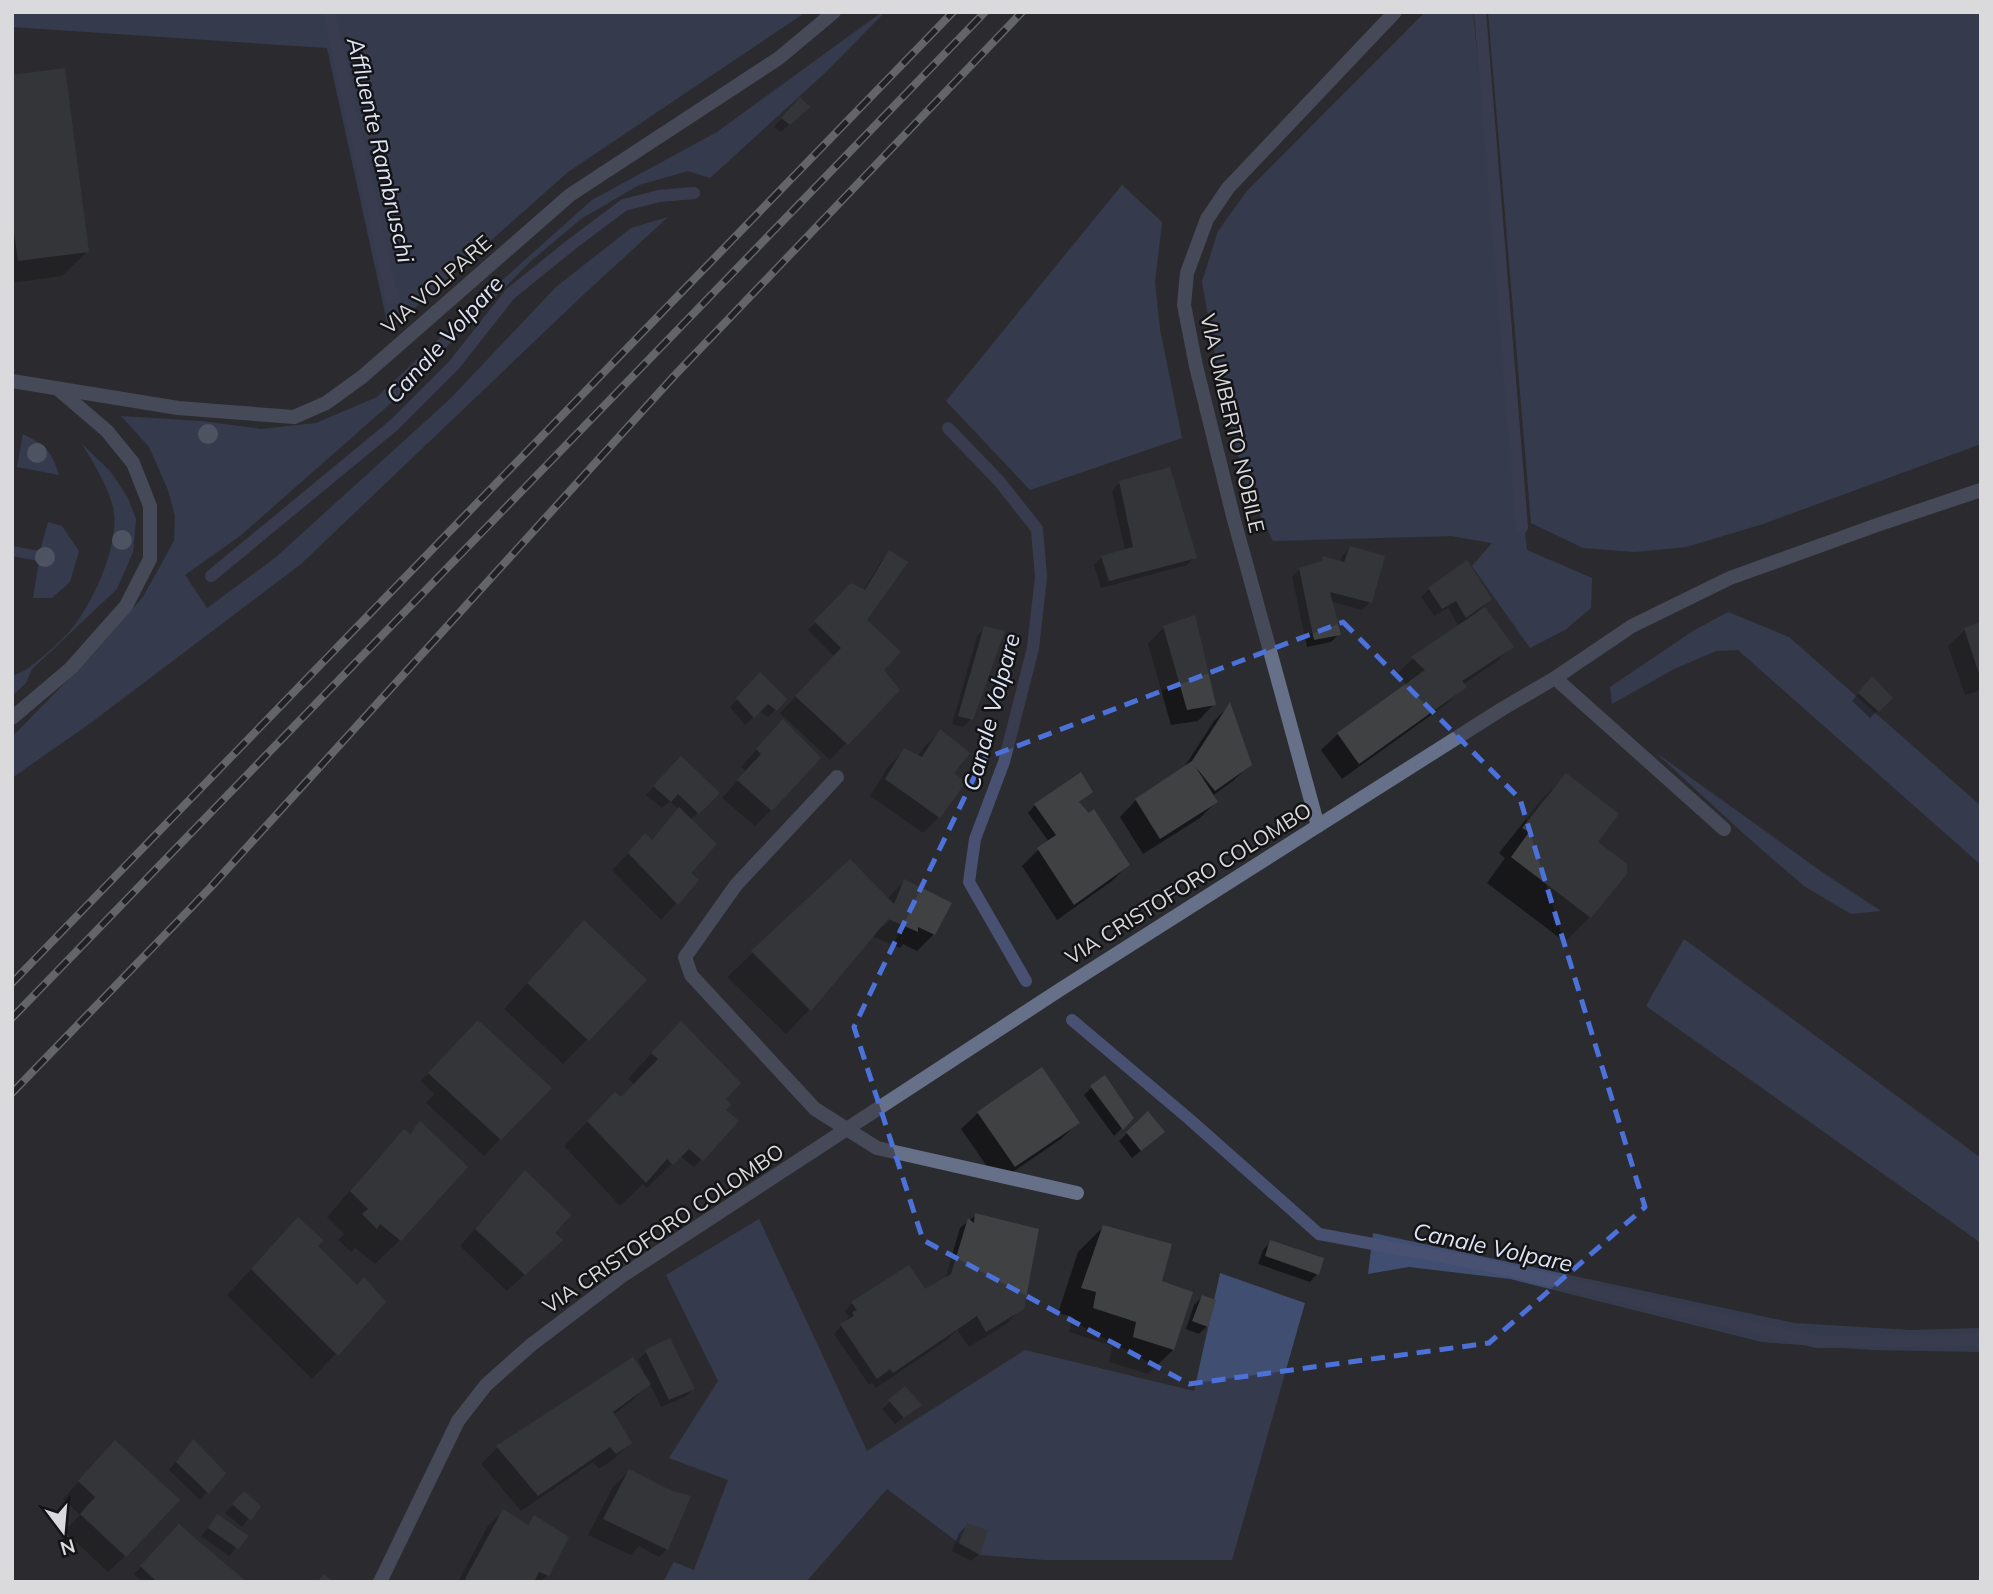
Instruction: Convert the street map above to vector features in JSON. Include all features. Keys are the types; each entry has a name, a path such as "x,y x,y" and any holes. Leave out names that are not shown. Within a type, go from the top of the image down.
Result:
{"street":[{"name":"VIA VOLPARE","path":"12,381 177,408 294,417 326,403 362,377 570,195 779,58 834,12"},
{"name":"VIA UMBERTO NOBILE","path":"1318,826 1233,516 1184,305 1187,274 1207,219 1228,188 1395,12"},
{"path":"12,718 71,668 126,606 150,558 150,506 134,463 107,431 58,389"},
{"name":"VIA CRISTOFORO COLOMBO","path":"380,1582 458,1420 486,1385 531,1345 622,1276 1061,989 1555,678 1632,626 1730,578 1981,491"},
{"path":"1555,678 1724,830"},
{"path":"837,777 736,885 685,957 691,975 815,1109 877,1148 1077,1193"}],"highlighted area":[{"path":"1343,622 1520,799 1645,1207 1489,1343 1189,1384 923,1240 854,1027 983,759"}],"shaded area":[{"path":"12,12 806,12 568,172 389,331 327,48 12,27"},
{"path":"885,12 826,72 710,178 688,171 639,185 581,219 531,261 390,404 240,536 185,575 207,608 275,558 450,399 556,287 631,228 668,217 301,564 92,722 12,778 12,737 94,653 143,597 174,541 175,516 168,490 149,447 121,416 201,421 261,429 316,423 377,397 592,200 717,132"},
{"path":"1425,12 1473,12 1527,550 1592,578 1591,608 1565,630 1530,648 1472,566 1492,543 1451,536 1273,541 1247,488 1224,404 1202,282 1218,231 1247,191"},
{"path":"1488,12 1981,13 1981,444 1763,524 1686,547 1635,552 1583,548 1531,523"},
{"path":"1122,185 1162,222 1155,282 1160,329 1182,438 1030,490 946,401"},
{"path":"23,434 47,450 59,475 17,467"},
{"path":"82,444 111,472 128,498 136,519 133,552 117,589 32,669 26,683 12,696 12,676 27,669 48,653 70,631 82,614 98,585 110,553 113,507 104,482"},
{"path":"48,522 62,526 79,551 70,582 52,598 33,598 39,561 12,556 12,546 40,551"},
{"path":"1728,612 1789,637 1981,806 1981,865 1738,650 1716,651 1674,669 1612,704 1610,687 1693,631"},
{"path":"1655,752 1881,911 1851,914 1804,886"},
{"path":"1684,939 1981,1158 1981,1243 1646,1006"},
{"path":"759,1219 867,1451 1025,1350 1194,1391 1220,1273 1305,1303 1232,1560 1046,1560 980,1555 959,1543 887,1489 806,1582 663,1582 674,1562 694,1570 728,1480 669,1458 718,1381 666,1275"},
{"path":"1373,1233 1794,1323 1910,1330 1981,1328 1981,1352 1872,1350 1762,1342 1510,1279 1409,1267 1368,1274"}],"building":[{"path":"65,68 89,252 18,261 12,217 12,75"},
{"path":"800,97 810,107 790,125 781,118"},
{"path":"1170,467 1197,558 1109,581 1101,556 1133,547 1119,481"},
{"path":"1350,546 1385,556 1372,603 1330,592 1341,635 1314,640 1299,568 1322,561 1323,556 1344,562"},
{"path":"889,550 908,562 867,620 901,652 884,670 900,690 848,745 795,696 841,648 814,621 851,583 865,590"},
{"path":"1467,560 1492,599 1466,618 1456,601 1442,609 1428,588"},
{"path":"1485,607 1514,647 1462,681 1467,687 1359,764 1337,733 1425,670 1411,657"},
{"path":"1195,615 1216,705 1187,710 1163,626"},
{"path":"1981,622 1981,677 1980,677 1964,628"},
{"path":"984,626 1005,631 973,720 958,716"},
{"path":"760,672 787,699 777,711 768,704 754,718 736,698"},
{"path":"1872,676 1893,698 1879,712 1858,693"},
{"path":"1230,702 1252,765 1215,791 1195,766 1218,802 1160,839 1135,799 1192,761"},
{"path":"783,719 821,758 772,811 737,780 761,754 756,749"},
{"path":"940,729 970,753 954,773 966,782 940,818 885,779 904,748 922,757"},
{"path":"681,756 720,793 699,814 678,794 671,802 653,786"},
{"path":"1081,772 1093,792 1079,802 1089,813 1094,809 1130,865 1074,905 1037,848 1056,835 1034,804"},
{"path":"1566,773 1619,814 1598,842 1627,864 1627,874 1591,918 1511,857 1529,832 1522,828"},
{"path":"679,807 717,844 691,873 699,880 678,905 628,853 645,833 652,840"},
{"path":"850,859 894,904 904,879 952,903 935,935 918,927 918,932 888,919 811,1011 751,951"},
{"path":"584,920 647,980 589,1041 527,983"},
{"path":"478,1020 552,1088 501,1140 428,1073"},
{"path":"681,1021 741,1083 726,1099 731,1105 726,1110 739,1121 703,1161 689,1149 673,1165 667,1159 646,1183 587,1121 615,1092 621,1097 658,1059 651,1053"},
{"path":"1042,1067 1080,1123 1015,1167 977,1112"},
{"path":"1105,1075 1134,1118 1123,1130 1090,1086"},
{"path":"1148,1111 1165,1132 1141,1151 1126,1132"},
{"path":"420,1121 468,1167 401,1241 380,1224 377,1229 362,1214 368,1209 350,1191 404,1129 410,1134"},
{"path":"525,1170 571,1215 555,1233 563,1240 525,1275 475,1229"},
{"path":"975,1213 1039,1229 1024,1309 986,1332 977,1316 893,1373 890,1369 877,1379 840,1324 854,1316 852,1312 857,1310 851,1302 909,1265 925,1289 951,1274 968,1218 974,1223"},
{"path":"298,1217 324,1241 318,1246 357,1285 364,1277 386,1302 338,1356 251,1269"},
{"path":"1103,1225 1172,1244 1162,1281 1193,1292 1174,1350 1133,1337 1136,1322 1093,1308 1096,1292 1081,1288"},
{"path":"1270,1240 1324,1258 1319,1275 1265,1256"},
{"path":"1202,1295 1216,1300 1208,1327 1192,1321"},
{"path":"670,1338 695,1389 669,1400 645,1350"},
{"path":"633,1357 651,1384 613,1412 632,1443 616,1454 610,1447 538,1496 496,1446"},
{"path":"905,1386 922,1405 904,1418 888,1400"},
{"path":"193,1439 226,1473 209,1494 176,1462"},
{"path":"115,1440 180,1500 126,1557 80,1514 95,1497 78,1481"},
{"path":"629,1469 672,1491 691,1496 668,1550 603,1519"},
{"path":"244,1491 261,1506 251,1521 232,1504"},
{"path":"503,1509 528,1525 534,1515 569,1537 549,1576 539,1572 534,1582 470,1582 465,1579"},
{"path":"217,1514 249,1536 238,1549 208,1528"},
{"path":"967,1523 988,1530 980,1555 959,1543"},
{"path":"179,1524 247,1582 157,1582 140,1566"},
{"path":"324,1574 332,1582 317,1582"}],"waterway":[{"name":"Affluente Rambruschi","path":"329,12 392,298"},
{"path":"1480,12 1522,527"},
{"name":"Canale Volpare","path":"211,576 394,425 454,365 510,294 572,244 624,205 659,196 694,193"},
{"name":"Canale Volpare","path":"948,428 999,481 1037,529 1041,577 1033,648 1004,762 975,839 969,882 1026,981"},
{"name":"Canale Volpare","path":"1072,1020 1319,1234 1481,1264 1817,1342 1981,1340"}],"railway":[{"path":"12,983 953,12"},
{"path":"12,1018 985,12"},
{"path":"12,1093 210,888 675,375 1022,12"}]}
